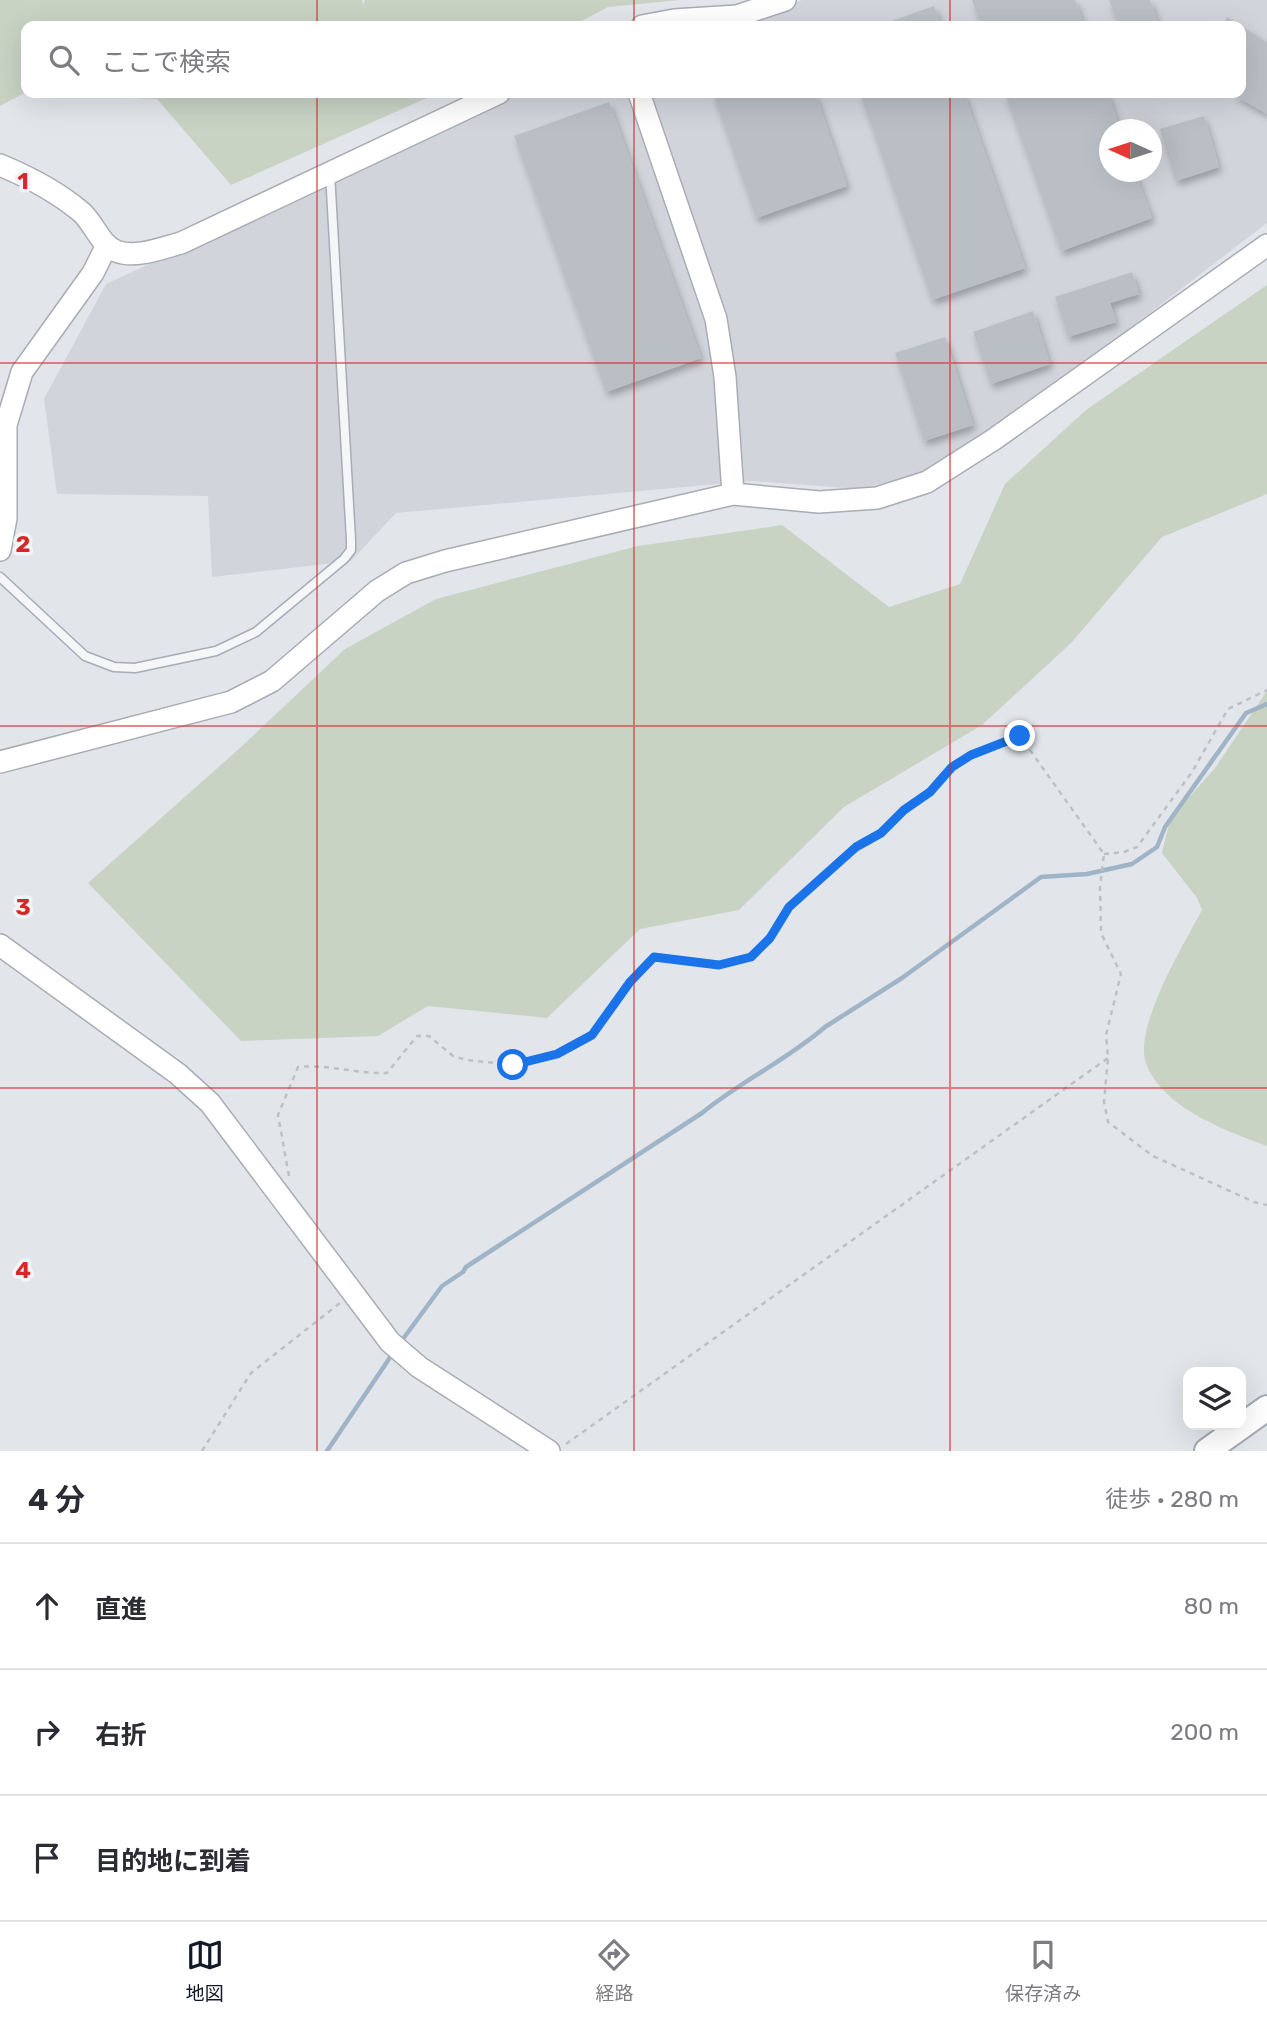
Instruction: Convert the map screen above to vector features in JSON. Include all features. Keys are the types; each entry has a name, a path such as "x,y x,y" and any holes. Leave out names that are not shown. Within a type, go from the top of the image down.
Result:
{"main road":[{"path":"1207,1451 1267,1408"}],"street":[{"path":"669,21 737,16 785,0"},
{"path":"0,165 35,180 83,212 107,245 117,252 136,254 181,243 488,98"},
{"path":"641,98 716,319 725,377 733,495"},
{"path":"0,550 6,518 6,425 22,372 93,273 107,245"},
{"path":"0,762 230,702 272,681 377,592 406,573 445,561 733,495 830,501 877,498 927,482 993,440 1267,245"},
{"path":"0,945 178,1074 210,1103 351,1294 390,1342 419,1367 549,1451"}],"lane":[{"path":"0,577 85,656 114,667 135,668 216,651 256,632 344,559 351,550 351,540 330,173"}],"path":[{"path":"1104,854 1124,852 1137,847 1192,772 1228,709 1267,690"},
{"path":"284,1204 289,1181 286,1147 278,1115 298,1067 320,1065 371,1074 387,1073 417,1036 429,1035 453,1056 467,1060 513,1065 557,1054 592,1035 630,982 654,957 719,965 751,957 770,938 789,907 856,847 881,833 904,810 930,792 952,767 971,755 1020,736 1104,854 1100,887 1101,933 1121,974 1106,1035 1108,1058 1104,1101 1108,1122 1153,1156 1254,1202 1267,1205"},
{"path":"561,1451 564,1444 1108,1058"},
{"path":"202,1451 251,1373 351,1294"}],"shaded area":[{"path":"802,0 1267,0 1267,223 965,455 915,476 859,489 751,481 396,513 351,561 212,577 208,496 57,494 44,399 106,284 509,98 1246,98 1246,21 744,21"}],"green space":[{"path":"0,0 362,0 363,4 365,0 680,0 608,7 581,21 21,21 21,95 0,106"},
{"path":"136,98 427,98 231,185 157,99"},
{"path":"1267,285 1267,494 1162,537 1071,643 982,725 844,807 739,910 640,929 547,1018 428,1006 378,1036 241,1041 88,883 241,747 345,649 436,599 638,546 782,525 889,607 960,584 1005,484 1086,410"},
{"path":"1267,691 1267,1146 1215,1125 1181,1105 1154,1079 1146,1063 1144,1048 1147,1029 1163,985 1202,910 1197,898 1162,853 1170,819 1215,768"}],"building":[{"path":"972,0 1075,0 1082,21 979,21"},
{"path":"1109,0 1150,0 1157,21 1117,21"},
{"path":"934,6 939,21 892,21"},
{"path":"1246,29 1267,42 1267,114 1240,98 1246,98"},
{"path":"715,98 817,98 847,186 756,218"},
{"path":"862,98 966,98 1025,268 932,300"},
{"path":"1007,98 1110,98 1116,119 1099,119 1099,182 1139,182 1152,218 1061,251"},
{"path":"609,102 701,358 606,392 514,136"},
{"path":"1204,116 1219,167 1176,181 1162,128"},
{"path":"1132,272 1139,294 1110,303 1116,322 1068,337 1055,297"},
{"path":"1033,311 1050,364 991,384 973,332"},
{"path":"945,337 973,425 924,441 895,353"}],"waterway":[{"path":"400,1343 442,1286 466,1267 902,978 1041,877 1087,874 1132,864 1157,847 1165,827 1246,713 1267,704"},
{"path":"327,1451 393,1353"}],"route":[{"path":"513,1065 557,1054 592,1035 630,982 654,957 719,965 751,957 770,938 789,907 856,847 881,833 904,810 930,792 952,767 971,755 1020,736"}]}
